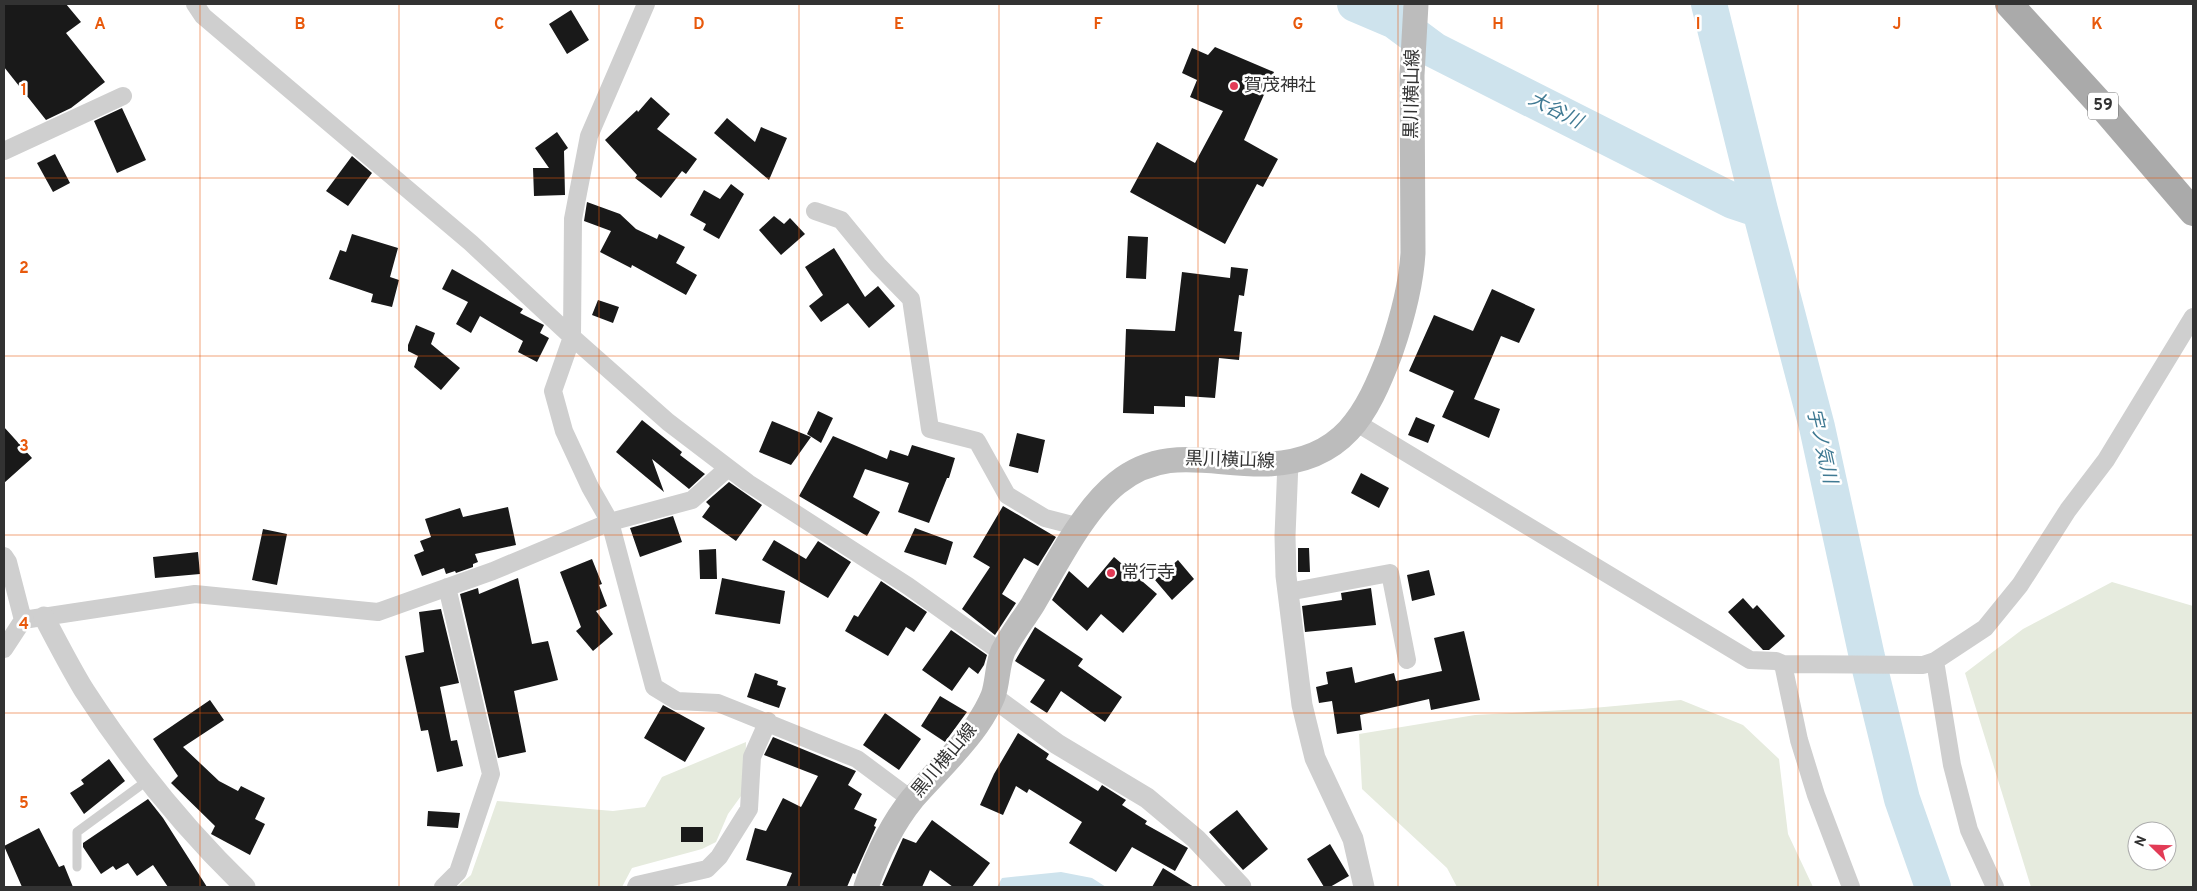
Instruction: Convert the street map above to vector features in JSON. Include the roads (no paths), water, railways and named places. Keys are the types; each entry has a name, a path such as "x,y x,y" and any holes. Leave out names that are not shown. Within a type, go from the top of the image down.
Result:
{"main road":[{"name":"59","path":"2009,4 2102,106 2193,212"},
{"name":"黒川横山線","path":"866,887 878,853 894,825 912,800 976,726 992,697 1002,653 1080,526 1093,507 1116,483 1143,466 1179,459 1206,459 1238,464 1298,461 1323,451 1357,423 1378,386 1402,321 1412,276 1412,63 1416,10"}],"street":[{"path":"195,4 203,16 471,244 668,422 728,468 908,586 1002,653"},
{"path":"646,4 589,136 573,218 572,337 553,391 564,430 590,487 610,522 654,687 677,700 718,703 768,721 857,759 912,800"},
{"path":"4,151 123,96"},
{"path":"815,211 841,220 878,265 911,299 930,429 977,440 1007,495 1045,518 1080,526"},
{"path":"1357,423 1750,660 1776,661 1783,664 1929,663 1985,628 2020,585 2068,510 2106,460 2193,317"},
{"path":"1288,462 1285,536 1288,592 1302,705 1315,758 1353,839 1364,887"},
{"path":"4,649 34,619 195,594 378,612 447,587 610,522 692,500 728,468"},
{"path":"4,556 34,619 148,780 222,865 245,887"},
{"path":"1288,592 1390,573 1407,660"},
{"path":"443,887 458,872 491,774 447,587"},
{"path":"1929,663 1967,821 1995,887"},
{"path":"1783,664 1799,740 1816,795 1851,887"},
{"path":"992,697 1058,744 1147,798 1196,839 1240,887"},
{"path":"636,887 707,869 719,857 749,810 752,757 768,721"}],"lane":[{"path":"77,868 77,832 148,780"}],"water":[{"path":"1061,872 1092,878 1106,887 997,887 1002,878"}],"waterway":[{"name":"大谷川","path":"1355,4 1395,21 1434,50 1733,201 1760,210"},
{"name":"宇ノ気川","path":"1709,4 1760,210 1817,427 1867,657 1902,799 1933,887"}],"place":[{"name":"賀茂神社","path":"1234,86"},
{"name":"常行寺","path":"1111,573"}]}
